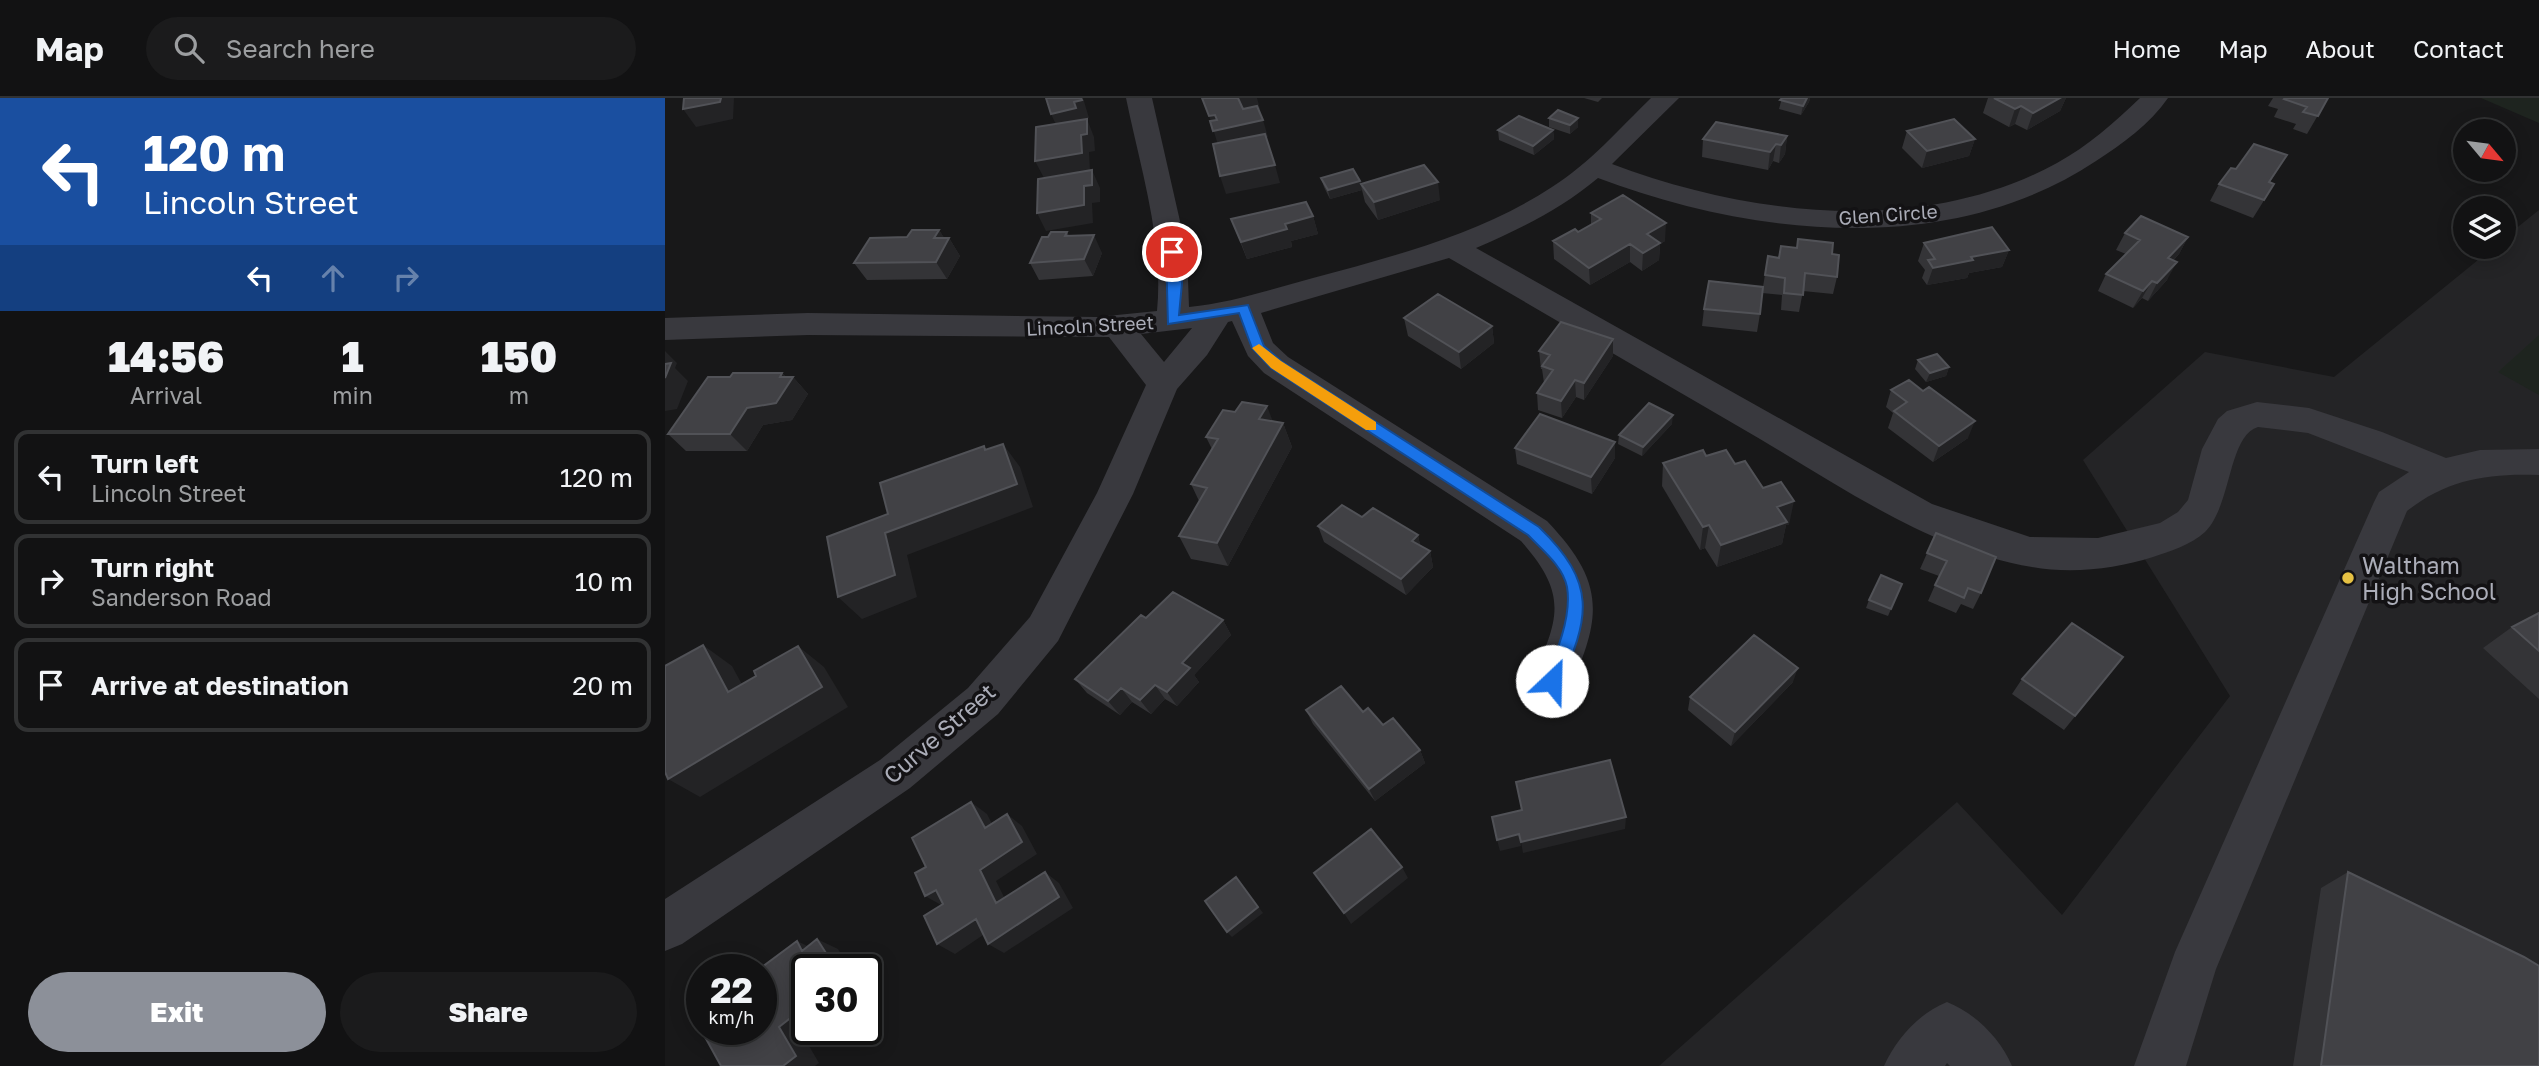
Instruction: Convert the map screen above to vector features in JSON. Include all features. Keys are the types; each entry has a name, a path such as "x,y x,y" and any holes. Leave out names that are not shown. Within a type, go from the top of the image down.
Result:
{"street":[{"path":"1139,98 1172,252 1175,283 1173,321"},
{"name":"Lincoln Street","path":"665,329 809,324 1004,329 1117,326 1230,312 1452,247 1506,225 1552,199 1594,167 1666,98"},
{"name":"Glen Circle","path":"1594,167 1676,196 1726,208 1793,218 1871,218 1933,212 1990,200 2041,182 2082,162 2116,138 2155,98"},
{"path":"1452,247 1919,514 2033,552 2087,554 2141,544 2178,533 2194,523 2205,505 2226,435 2239,420 2260,414 2312,421 2442,471"},
{"path":"1230,312 1276,365 1534,531 1559,556 1575,587 1571,640 1552,681"},
{"name":"Curve Street","path":"665,927 895,774 983,701 1044,629 1057,607 1115,494 1163,384 1230,312"},
{"path":"1117,326 1163,384"},
{"path":"2160,1066 2192,969 2392,502 2410,486 2442,471 2524,461 2539,432"},
{"path":"1910,1066 1947,1027 1986,1066"}],"shaded area":[{"path":"2481,98 2539,98 2539,123"},
{"name":"Waltham High School","path":"2539,210 2539,1066 1659,1066 1957,802 2062,915 2230,696 2083,460 2205,352 2334,377 2479,259 2516,259 2516,228"},
{"path":"2539,335 2539,395 2498,372"}],"building":[{"path":"684,98 721,98 720,102 683,109"},
{"path":"1046,98 1082,100 1074,102 1076,108 1051,114"},
{"path":"1202,98 1238,98 1243,109 1257,106 1263,120 1213,131 1210,121 1217,120 1215,115 1209,116"},
{"path":"1807,98 1803,106 1780,100"},
{"path":"1994,98 2060,98 2033,113 2021,106 2015,109"},
{"path":"2285,98 2328,98 2318,116 2303,112 2307,107"},
{"path":"1558,110 1578,118 1570,125 1549,118"},
{"path":"1519,116 1553,130 1533,146 1498,130"},
{"path":"1087,119 1087,134 1081,135 1082,153 1035,161 1036,127"},
{"path":"1954,119 1975,139 1927,151 1907,131"},
{"path":"1716,122 1787,136 1781,145 1776,144 1770,152 1703,139"},
{"path":"1265,134 1275,165 1220,176 1213,144"},
{"path":"2254,144 2287,155 2269,182 2274,184 2264,200 2219,184 2231,168 2236,169"},
{"path":"1424,165 1438,182 1374,202 1361,184"},
{"path":"1353,169 1360,181 1328,190 1321,178"},
{"path":"1092,170 1092,185 1084,186 1084,205 1037,213 1038,179"},
{"path":"1623,195 1666,223 1647,234 1660,243 1643,253 1630,244 1589,268 1553,241 1575,229 1578,232 1601,219 1591,213"},
{"path":"1306,202 1313,216 1285,224 1287,229 1241,242 1231,219"},
{"path":"2141,216 2188,237 2168,258 2177,262 2157,283 2152,281 2143,291 2106,274 2140,240 2125,233"},
{"path":"1992,227 2009,250 1933,268 1928,260 1935,259 1924,243"},
{"path":"912,230 939,230 934,238 949,238 936,262 854,263 870,238 907,237"},
{"path":"1051,232 1067,232 1065,236 1094,235 1084,259 1030,263 1042,237 1048,237"},
{"path":"1798,239 1833,243 1832,254 1839,255 1837,277 1805,273 1803,295 1784,293 1785,278 1765,275 1768,256 1779,258 1781,246 1797,248"},
{"path":"1709,281 1763,287 1760,314 1704,309"},
{"path":"1438,294 1492,326 1459,352 1404,318"},
{"path":"1561,322 1613,339 1584,383 1575,380 1561,401 1537,393 1553,370 1542,366 1550,355 1539,351"},
{"path":"1937,354 1949,367 1930,373 1918,360"},
{"path":"671,363 665,378 665,364"},
{"path":"733,373 782,373 780,377 793,377 776,403 747,408 730,434 668,434 708,377 730,377"},
{"path":"1909,380 1923,391 1929,387 1975,421 1939,446 1894,411 1907,402 1891,390"},
{"path":"1242,402 1267,406 1259,419 1283,423 1217,543 1179,536 1207,488 1191,484 1218,439 1206,437 1223,410 1235,412"},
{"path":"1649,403 1673,415 1643,447 1619,435"},
{"path":"1540,414 1615,442 1591,477 1515,448"},
{"path":"1003,444 1017,484 885,533 895,575 838,597 827,537 888,514 880,483 984,446 985,450"},
{"path":"1703,450 1706,456 1726,450 1735,464 1745,461 1763,488 1781,482 1794,501 1777,507 1787,522 1721,545 1709,525 1703,527 1663,463"},
{"path":"1342,505 1362,517 1373,508 1418,535 1412,541 1430,551 1401,579 1318,526"},
{"path":"1936,533 1996,557 1981,593 1968,588 1964,598 1935,585 1947,561 1927,553"},
{"path":"1881,575 1902,584 1891,609 1869,600"},
{"path":"1173,592 1223,620 1182,663 1190,668 1167,692 1155,685 1140,700 1121,688 1108,701 1075,679 1141,615 1146,618"},
{"path":"2539,613 2539,651 2512,627"},
{"path":"2072,623 2123,657 2075,716 2022,679"},
{"path":"1754,635 1798,668 1735,732 1690,697"},
{"path":"703,645 728,692 756,676 754,671 798,646 822,687 668,779 665,772 665,666"},
{"path":"1341,686 1363,712 1368,708 1383,725 1393,718 1420,750 1369,789 1306,710"},
{"path":"1610,760 1626,817 1521,842 1519,834 1497,840 1492,817 1522,810 1516,782"},
{"path":"971,802 985,828 1007,814 1022,842 980,870 996,903 1045,872 1059,897 988,944 976,919 937,944 924,916 943,904 936,890 925,896 915,873 926,867 912,838"},
{"path":"1371,829 1402,867 1344,913 1314,873"},
{"path":"2348,872 2539,966 2539,1066 2321,1066"},
{"path":"1236,877 1258,907 1227,932 1205,901"},
{"path":"817,939 827,954 791,954 791,1018 779,1027 796,1056 783,1066 721,1066 709,1045 777,1045 777,956 797,941 802,951"}],"slow traffic":[{"path":"1259,348 1276,365 1371,426"}],"place":[{"name":"Waltham High School","path":"2348,578"}],"route":[{"path":"1172,252 1175,283 1173,321 1217,315 1243,308 1259,348 1276,365 1534,531 1559,556 1575,587 1571,640 1552,681"}]}
